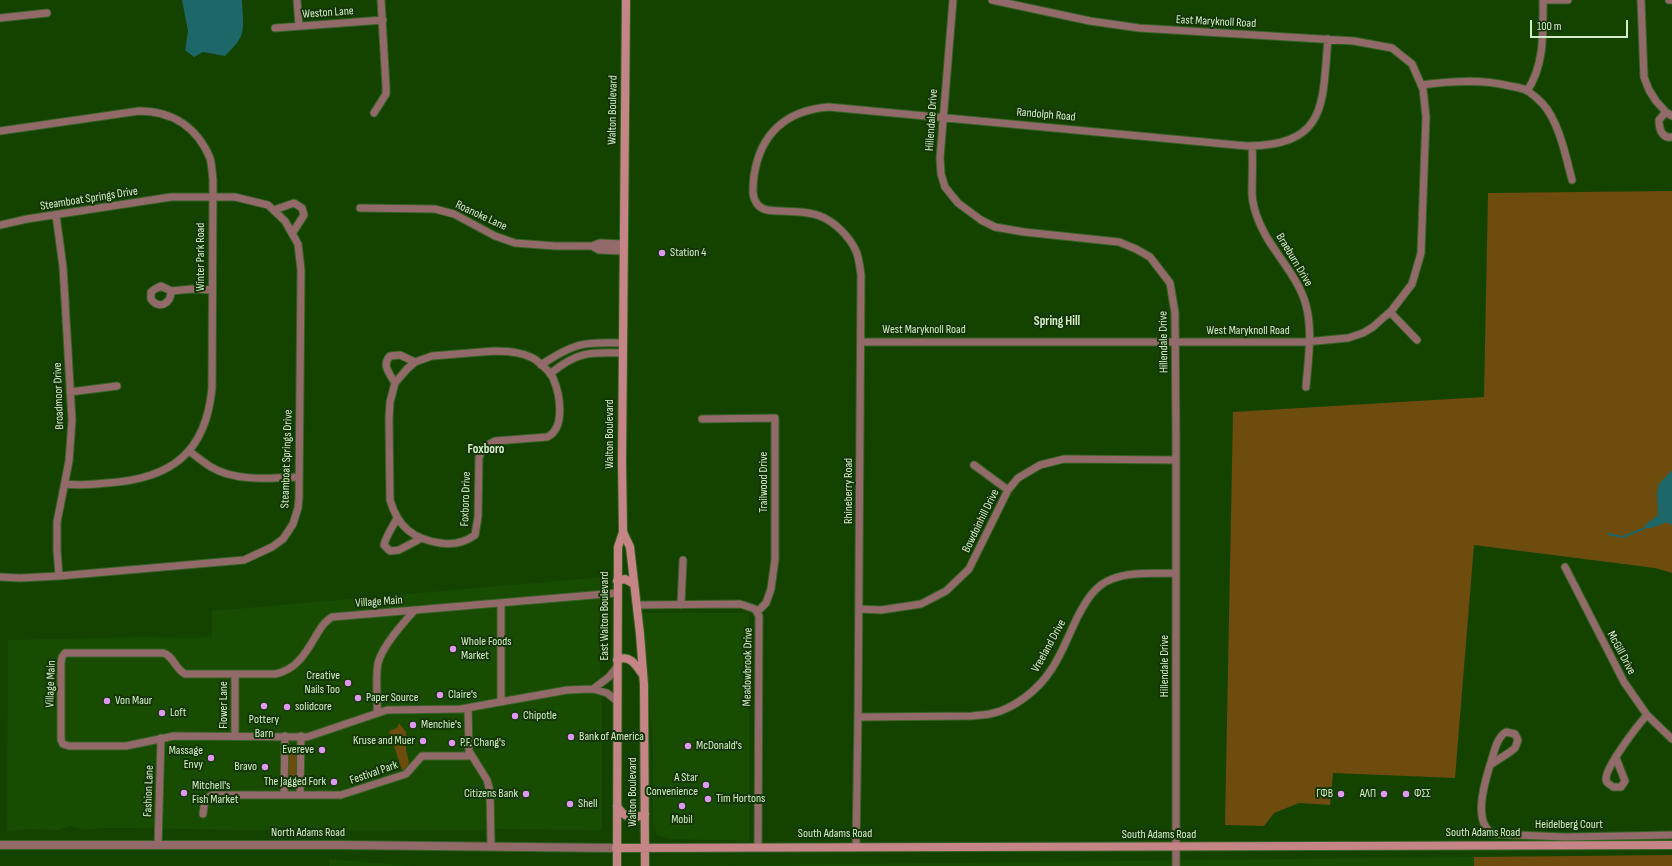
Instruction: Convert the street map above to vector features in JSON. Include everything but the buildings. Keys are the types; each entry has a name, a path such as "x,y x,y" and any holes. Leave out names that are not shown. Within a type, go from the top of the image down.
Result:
{"main road":[{"name":"Walton Boulevard","path":"626,0 622,343 623,532 630,547 644,678 645,866"},
{"name":"East Walton Boulevard","path":"617,701 618,547 623,532"},
{"path":"617,581 625,579 634,584"},
{"path":"617,664 625,658 631,660 644,678"},
{"name":"Walton Boulevard","path":"617,701 617,866"},
{"path":"617,806 622,814 629,818 636,818 645,814"},
{"name":"South Adams Road","path":"616,848 758,846 1176,848 1424,845 1672,845"}],"street":[{"path":"297,0 299,25"},
{"path":"374,113 386,94 381,0"},
{"name":"Hillendale Drive","path":"954,0 942,117 941,174 945,188 965,210 995,227 1024,232 1119,242 1136,249 1150,257 1170,283 1175,313 1176,866"},
{"name":"East Maryknoll Road","path":"992,0 1124,26 1189,32 1354,41 1392,48 1412,64 1421,85"},
{"path":"1527,91 1532,84 1540,59 1543,30 1543,0 1568,0"},
{"path":"1641,0 1644,77 1649,90 1669,114 1659,120 1659,126 1663,135 1668,138 1672,137"},
{"path":"0,18 47,13"},
{"name":"Weston Lane","path":"275,28 299,25 383,20"},
{"name":"Randolph Road","path":"758,206 753,198 753,186 759,153 770,134 790,117 816,108 829,107 1252,146 1266,146 1287,140 1305,131 1312,124 1321,106 1328,39"},
{"path":"1421,85 1448,81 1498,83 1527,91 1542,104 1552,119 1562,144 1572,180"},
{"name":"West Maryknoll Road","path":"861,342 1309,342 1348,338 1363,333 1390,312 1412,284 1421,253 1426,117 1421,85"},
{"name":"Winter Park Road","path":"0,131 139,110 161,113 178,119 200,140 210,159 213,180 212,388 210,408 198,438 189,451 177,462 162,471 143,479 72,485 65,484"},
{"name":"Braeburn Drive","path":"1252,146 1252,194 1254,206 1265,233 1274,250 1285,263 1302,295 1306,307 1309,342 1306,387"},
{"name":"Steamboat Springs Drive","path":"0,225 171,197 235,197 268,205 274,210 293,232 298,244 301,270 298,508 293,524 283,539 254,556 244,560 59,576 20,578 0,577"},
{"path":"274,210 294,203 302,208 304,215 293,232"},
{"name":"Rhineberry Road","path":"758,206 764,209 819,216 834,225 845,235 856,252 861,275 856,847"},
{"name":"Roanoke Lane","path":"360,208 435,209 454,214 495,236 508,241 555,246 592,246 600,243 623,248"},
{"name":"Broadmoor Drive","path":"56,215 64,267 71,441 57,529 59,576"},
{"path":"171,291 192,289 212,290"},
{"path":"1390,312 1417,340"},
{"path":"541,365 562,351 575,346 594,342 622,343"},
{"name":"Foxboro Drive","path":"508,351 536,360 550,374 556,388 559,401 559,423 552,435 539,439 495,441 484,447 480,452 478,464 478,516 475,535 468,541 449,544 420,539 403,527 393,512 389,493 390,402 395,383 407,368 415,362 432,356 508,351"},
{"path":"550,374 562,364 573,358 587,354 622,354"},
{"path":"395,383 386,368 386,361 390,356 400,355 415,362"},
{"path":"70,392 117,386"},
{"name":"Trailwood Drive","path":"702,419 775,418 775,559 771,589 766,603 757,612"},
{"path":"189,451 212,468 227,474 249,478 299,478"},
{"name":"Bowdoinhill Drive","path":"859,609 881,610 921,604 946,591 970,569 1008,490 1018,478 1040,465 1064,459 1176,460"},
{"path":"974,465 1008,490"},
{"path":"397,518 385,538 384,545 390,551 399,550 420,539"},
{"path":"681,605 683,560"},
{"name":"McGill Drive","path":"1565,567 1624,682 1647,715 1672,738"},
{"name":"Vreeland Drive","path":"858,717 972,716 991,714 1011,706 1024,698 1040,684 1051,670 1088,599 1101,585 1112,578 1132,575 1176,573"},
{"name":"Village Main","path":"617,593 332,617 326,620 300,659 289,670 271,675 185,674 177,668 168,655 163,653 65,653 62,657 61,668 61,737 63,744 69,746 126,746 174,736 309,736 377,713 394,709 458,710 560,691 594,689 607,693 617,701"},
{"path":"502,603 502,702"},
{"name":"Meadowbrook Drive","path":"637,605 740,604 755,609 757,612 760,626 758,846"},
{"path":"377,713 379,662 384,650 404,622 415,610"},
{"path":"594,689 609,677 617,664"},
{"name":"Flower Lane","path":"235,675 235,736"},
{"path":"468,708 468,746 472,756 487,780 490,791 490,845"},
{"path":"1616,758 1634,730 1647,715"},
{"name":"Heidelberg Court","path":"1490,765 1515,748 1518,740 1515,734 1506,732 1501,736 1490,765 1482,789 1485,826 1488,832 1494,835 1565,837 1672,835"},
{"path":"284,795 285,736"},
{"path":"300,795 301,736"},
{"name":"Fashion Lane","path":"158,845 161,738"},
{"name":"Festival Park","path":"203,814 204,799 212,795 337,796 351,793 406,774 422,756 472,756"},
{"name":"North Adams Road","path":"0,845 490,845 616,848"}],"shaded area":[{"path":"1672,191 1672,573 1655,568 1474,545 1455,778 1333,773 1330,805 1299,803 1274,813 1264,826 1225,825 1233,412 1484,397 1488,193"},
{"path":"601,578 599,642 602,706 602,830 495,829 298,831 101,828 85,830 71,826 58,830 28,829 7,831 8,640 142,637 200,638 212,636 212,611"},
{"path":"642,613 749,613 749,841 668,839 656,834 653,824 653,752"},
{"path":"399,723 406,732 406,751 409,762 408,766 404,770 402,770 389,731 397,728"},
{"path":"288,749 298,749 298,785 287,785"},
{"path":"1672,855 1672,866 660,866 1383,858"},
{"path":"1672,855 1672,866 1474,866 1474,857"},
{"path":"329,859 413,866 329,866"}],"water":[{"path":"182,0 242,0 243,25 241,37 225,56 203,52 194,57 185,50 188,31"},
{"path":"1672,470 1672,526 1668,522 1651,528 1645,528 1645,525 1658,515 1657,492 1659,484"}],"waterway":[{"path":"1608,534 1623,537 1645,528"}],"place":[{"name":"Station 4","path":"662,253"},
{"name":"Whole Foods Market","path":"453,649"},
{"name":"Creative Nails Too","path":"348,683"},
{"name":"Claire's","path":"440,695"},
{"name":"Paper Source","path":"358,698"},
{"name":"Von Maur","path":"107,701"},
{"name":"Pottery Barn","path":"264,706"},
{"name":"solidcore","path":"287,707"},
{"name":"Loft","path":"162,713"},
{"name":"Chipotle","path":"515,716"},
{"name":"Menchie's","path":"413,725"},
{"name":"Bank of America","path":"571,737"},
{"name":"Kruse and Muer","path":"423,741"},
{"name":"P.F. Chang's","path":"452,743"},
{"name":"McDonald's","path":"688,746"},
{"name":"Evereve","path":"322,750"},
{"name":"Massage Envy","path":"211,758"},
{"name":"Bravo","path":"265,767"},
{"name":"The Jagged Fork","path":"334,782"},
{"name":"A Star Convenience","path":"706,785"},
{"name":"Mitchell's Fish Market","path":"184,793"},
{"name":"Citizens Bank","path":"526,794"},
{"name":"ΓΦB","path":"1341,794"},
{"name":"AΛΠ","path":"1384,794"},
{"name":"ΦΣΣ","path":"1406,794"},
{"name":"Tim Hortons","path":"708,799"},
{"name":"Shell","path":"570,804"},
{"name":"Mobil","path":"682,806"}],"district":[{"name":"Spring Hill","path":"1057,322"},
{"name":"Foxboro","path":"486,450"}]}
